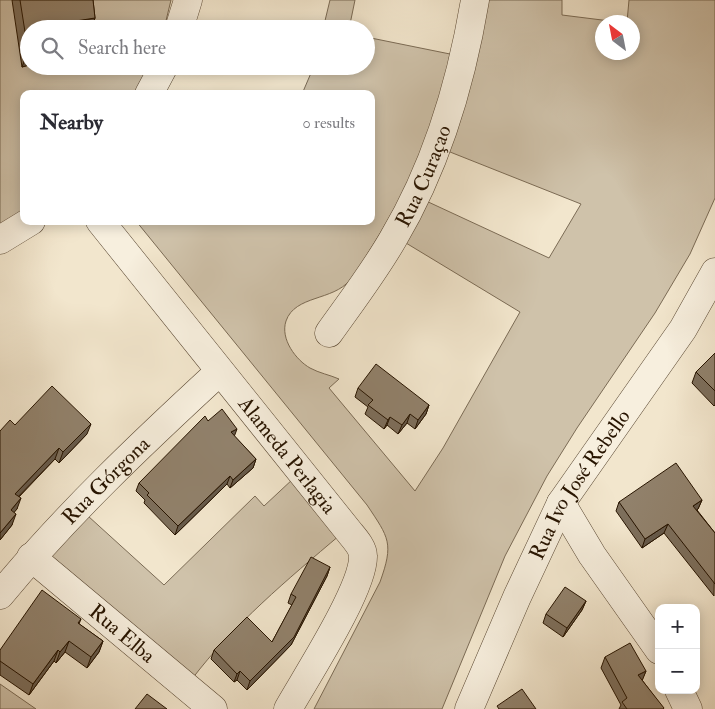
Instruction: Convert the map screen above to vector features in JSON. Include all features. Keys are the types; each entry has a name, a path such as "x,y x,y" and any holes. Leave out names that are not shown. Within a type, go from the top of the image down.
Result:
{"street":[{"path":"181,20 188,0"},
{"name":"Rua Curaçao","path":"329,333 394,239 418,190 455,96 475,0"},
{"path":"151,90 159,75"},
{"name":"Alameda Perlagia","path":"103,225 364,553 362,572 347,605 288,709"},
{"path":"0,249 17,230"},
{"name":"Rua Ivo José Rebello","path":"469,709 517,597 561,503 683,329 715,272"},
{"name":"Rua Górgona","path":"0,595 31,557 114,470 220,372"},
{"path":"561,503 592,555 658,649"},
{"name":"Rua Elba","path":"31,557 213,709"},
{"path":"681,694 688,709"}],"shaded area":[{"path":"0,0 171,0 166,20 20,20 20,75 144,75 136,90 20,90 20,217 0,229"},
{"path":"330,0 355,0 351,20 325,20"},
{"path":"483,0 562,0 562,15 595,19 595,60 640,60 640,15 628,15 629,0 715,0 715,198 690,254 655,313 577,428 547,476 505,556 442,709 314,709 380,582 387,558 387,541 380,525 367,505 139,225 375,225 375,90 304,90 310,75 375,75 375,39 450,54 438,104 421,153 399,200 373,245 359,268 343,287 297,307 286,321 285,328 287,342 300,360 313,370 339,379 329,388 415,491 443,448 520,312 401,240 424,200 549,258 581,204 445,150"},
{"path":"294,478 340,535 243,621 192,679 51,560 51,545 88,516 164,585 255,496 264,506"},
{"path":"0,684 36,709 0,709"}],"building":[{"path":"20,0 93,0 95,18 82,20 23,20"},
{"path":"715,353 715,391 696,372"},
{"path":"376,364 429,405 418,420 410,414 402,425 390,417 388,420 368,405 373,400 358,388"},
{"path":"52,386 91,424 63,452 59,448 15,494 21,498 11,510 16,514 0,533 0,431 10,420 15,425"},
{"path":"222,409 237,429 231,432 256,459 233,480 230,476 178,526 147,495 149,493 139,483 205,416 208,421"},
{"path":"676,463 702,500 693,506 715,533 715,584 668,524 645,539 619,502"},
{"path":"311,557 330,567 294,637 250,681 240,671 237,674 214,650 247,617 272,642 296,597 291,594"},
{"path":"565,587 586,601 567,628 546,614"},
{"path":"42,590 81,619 78,623 103,641 91,657 69,641 60,652 58,650 33,684 0,661 0,650"},
{"path":"630,643 646,671 638,675 663,709 627,709 622,702 627,698 605,657"},
{"path":"522,689 536,709 499,709 497,706"},
{"path":"147,694 167,709 135,709"}]}
